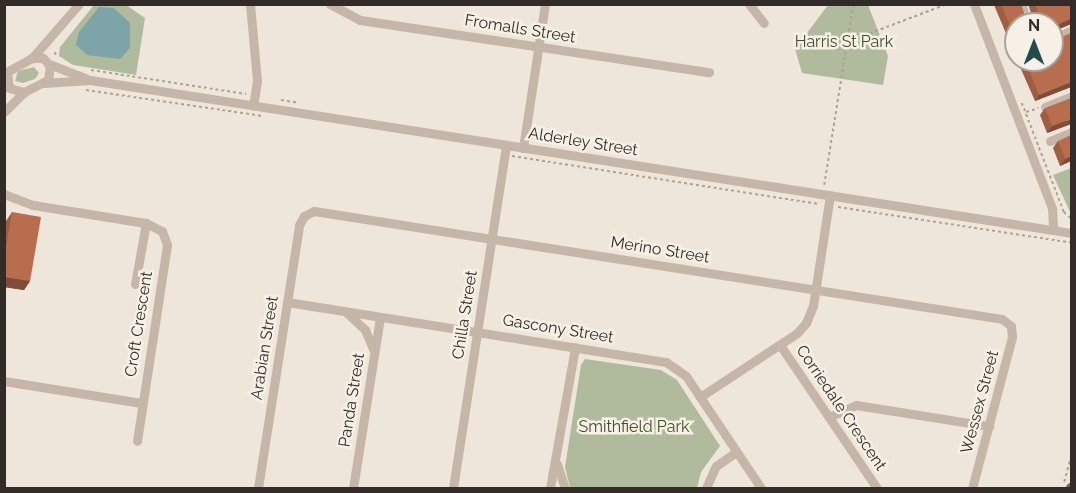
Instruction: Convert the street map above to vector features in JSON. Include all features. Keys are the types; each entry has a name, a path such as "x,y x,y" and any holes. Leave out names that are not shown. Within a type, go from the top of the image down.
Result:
{"street":[{"path":"4,96 8,70 32,58 79,4"},
{"path":"250,4 257,66 254,101"},
{"name":"Fromalls Street","path":"330,4 360,20 709,72"},
{"path":"523,148 545,4"},
{"path":"749,4 764,23"},
{"path":"974,4 1021,114 1052,208 1053,230"},
{"path":"4,112 24,92 44,83 51,75 48,63 50,45 60,28"},
{"path":"32,58 48,63"},
{"path":"4,63 21,63"},
{"name":"Alderley Street","path":"48,63 90,80"},
{"name":"Alderley Street","path":"44,83 90,80 254,101 827,198 1071,233"},
{"path":"5,81 14,91 24,92"},
{"path":"1044,107 1071,96"},
{"path":"1050,141 1071,132"},
{"name":"Chilla Street","path":"453,489 506,145"},
{"path":"4,194 33,205 146,223"},
{"path":"699,397 780,345 807,323 816,290 827,198"},
{"name":"Merino Street","path":"306,214 318,211 998,318 1008,323"},
{"name":"Arabian Street","path":"258,489 299,225 306,214"},
{"name":"Croft Crescent","path":"135,284 146,223 162,231 167,244 137,441"},
{"name":"Gascony Street","path":"287,302 666,362 682,372 761,489"},
{"path":"341,310 365,330 374,358"},
{"name":"Panda Street","path":"353,489 380,316"},
{"name":"Wessex Street","path":"972,489 1012,337 1008,323"},
{"name":"Corriedale Crescent","path":"780,345 877,489"},
{"path":"550,489 557,459 574,347"},
{"path":"4,381 141,403"},
{"path":"829,417 856,405 989,426"},
{"path":"706,489 716,466 736,452"},
{"path":"557,459 565,489"}],"path":[{"path":"827,198 853,4"},
{"path":"847,42 947,4"},
{"path":"55,52 62,63"},
{"path":"85,69 254,101"},
{"path":"76,88 266,116"},
{"path":"277,100 302,104"},
{"path":"1021,102 1021,114 1064,212 1071,219"},
{"path":"1021,114 1044,107"},
{"path":"505,155 827,198 1071,243"},
{"path":"1062,489 1071,453"}],"green space":[{"path":"94,5 126,5 145,18 136,75 73,65 59,56 60,47"},
{"name":"Harris St Park","path":"828,5 868,5 888,56 883,85 802,73 795,49"},
{"path":"34,67 39,73 35,79 23,83 15,81 18,71"},
{"path":"1071,168 1071,214 1053,175"},
{"name":"Smithfield Park","path":"585,359 661,370 677,380 720,446 701,472 697,488 570,488 565,467 581,365"}],"water":[{"path":"99,7 114,8 130,23 130,48 120,59 87,55 76,45 79,32"}],"building":[{"path":"1001,4 1021,4 1024,12 1004,12"},
{"path":"1035,4 1071,4 1071,19 1064,22 1064,12 1038,12"},
{"path":"1071,33 1071,82 1039,95 1030,72 1064,72 1064,36"},
{"path":"1071,98 1071,119 1052,126 1045,108"},
{"path":"1071,135 1071,156 1065,159 1058,141"},
{"path":"12,212 41,217 30,281 4,277 4,260"}]}
